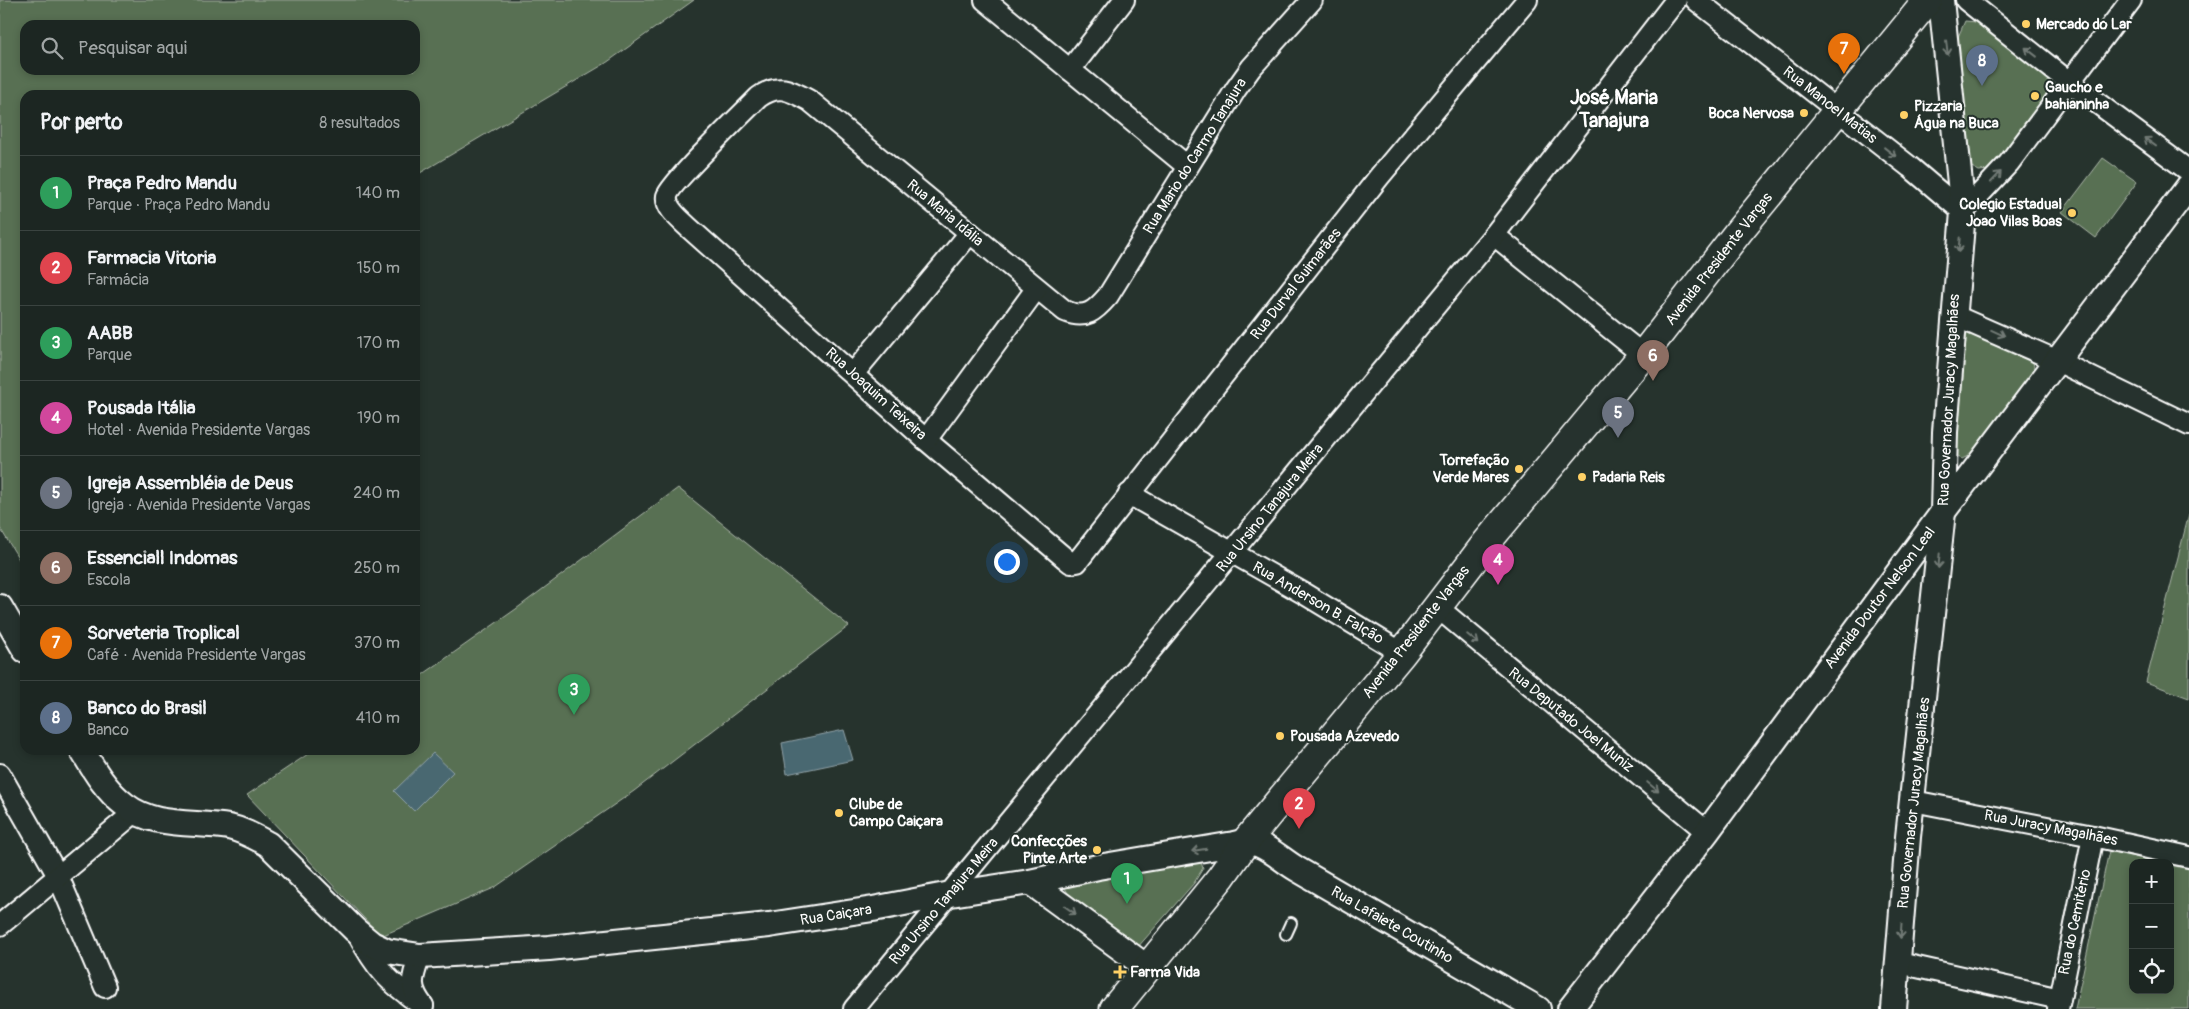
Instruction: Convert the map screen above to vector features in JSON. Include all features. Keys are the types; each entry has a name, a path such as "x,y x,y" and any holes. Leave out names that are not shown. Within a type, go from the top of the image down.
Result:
{"main road":[{"name":"Avenida Presidente Vargas","path":"1114,1009 1221,877 1246,840 1402,653 1487,542 1643,355 1739,232 1928,0"}],"street":[{"path":"985,0 1187,166"},
{"path":"1070,70 1124,0"},
{"name":"Rua Mario do Carmo Tanajura","path":"1084,316 1091,313 1108,296 1187,166 1251,68 1312,0"},
{"name":"Rua Durval Guimarães","path":"1066,559 1071,563 1077,562 1378,178 1527,0"},
{"name":"Rua Ursino Tanajura Meira","path":"854,1009 1494,235 1676,0"},
{"name":"Rua Manoel Matias","path":"1696,0 1838,110 1962,212"},
{"name":"Rua Governador Juracy Magalhães","path":"1894,1009 1943,512 1945,432 1962,212 1941,0"},
{"path":"1966,0 2069,82 2189,171"},
{"path":"1962,212 2009,163 2131,0"},
{"name":"Rua Maria Idália","path":"688,227 669,206 667,197 670,191 759,97 770,89 782,88 810,101 1065,311 1074,315 1084,316"},
{"name":"Avenida Doutor Nelson Leal","path":"1570,1009 1707,832 1943,512 2189,186"},
{"name":"Rua Joaquim Teixeira","path":"688,227 926,440 1066,559"},
{"path":"853,374 970,233"},
{"path":"1494,235 1643,355"},
{"path":"926,440 1036,288"},
{"path":"1953,315 2058,361 2188,422"},
{"name":"Rua Anderson B. Falção","path":"1129,494 1402,653"},
{"path":"0,607 20,641"},
{"name":"Rua Deputado Joel Muniz","path":"1437,607 1707,832"},
{"path":"0,925 135,812 113,794 86,755"},
{"path":"0,774 58,876 105,987"},
{"name":"Rua Juracy Magalhães","path":"1913,801 2093,836 2189,858"},
{"name":"Rua Caiçara","path":"135,812 168,822 230,827 250,834 268,844 355,930 372,944 387,951 420,956 549,948 759,926 1030,882 1098,867 1234,844 1246,840"},
{"name":"Rua do Cemitério","path":"2059,1004 2093,836"},
{"name":"Rua Lafaiete Coutinho","path":"1246,840 1264,846 1276,857 1328,888 1538,1009"},
{"path":"1030,882 1148,968"},
{"path":"355,930 375,966 386,978 425,1008"},
{"path":"420,956 412,983 413,993 425,1008"},
{"path":"1899,963 2059,1004"}],"lane":[{"path":"1286,934 1291,923"}],"green space":[{"path":"0,0 694,0 606,63 420,173 420,90 20,90 20,561 0,528"},
{"path":"1965,21 1977,22 2056,83 2049,101 1990,170 1979,171 1968,165 1966,119 1958,37"},
{"path":"2103,158 2137,182 2096,238 2062,212"},
{"path":"1967,331 2032,357 2035,372 1974,453 1962,459 1956,456 1963,336"},
{"path":"678,488 849,626 634,791 494,888 381,936 247,795 307,755 420,755 420,676 516,609"},
{"path":"2189,514 2189,698 2146,682"},
{"path":"2109,851 2143,859 2129,859 2129,994 2174,994 2174,866 2189,869 2189,1009 2075,1009"},
{"path":"1200,860 1203,868 1194,883 1137,948 1115,934 1068,893 1063,885 1079,880 1131,874"}],"water":[{"path":"844,730 853,760 787,774 782,743"},
{"path":"433,753 453,772 414,811 394,791"}],"place":[{"name":"Mercado do Lar","path":"2026,24"},
{"name":"Sorveteria Troplical","path":"1844,74"},
{"name":"Banco do Brasil","path":"1982,86"},
{"name":"Gaucho e bahianinha","path":"2035,96"},
{"name":"Boca Nervosa","path":"1804,113"},
{"name":"Pizzaria Água na Buca","path":"1904,115"},
{"name":"Colegio Estadual Joao Vilas Boas","path":"2072,213"},
{"name":"Essenciall Indomas","path":"1653,381"},
{"name":"Igreja Assembléia de Deus","path":"1618,438"},
{"name":"Torrefação Verde Mares","path":"1519,469"},
{"name":"Padaria Reis","path":"1582,477"},
{"name":"Pousada Itália","path":"1498,585"},
{"name":"AABB","path":"574,715"},
{"name":"Pousada Azevedo","path":"1280,736"},
{"name":"Clube de Campo Caiçara","path":"839,813"},
{"name":"Farmacia Vitoria","path":"1299,829"},
{"name":"Confecções Pinte Arte","path":"1097,850"},
{"name":"Praça Pedro Mandu","path":"1127,904"},
{"name":"Farma Vida","path":"1120,972"}],"district":[{"name":"José Maria Tanajura","path":"1614,108"}]}
